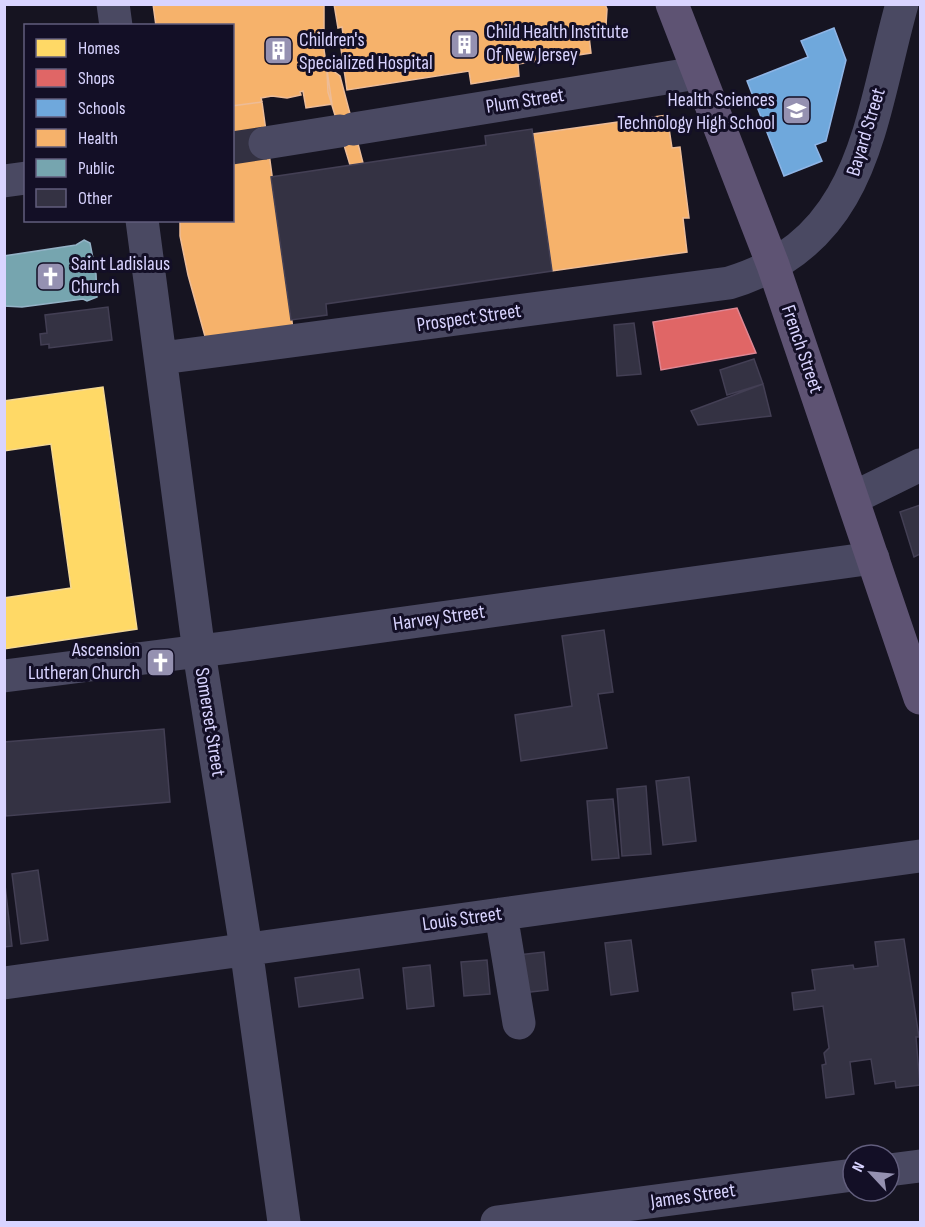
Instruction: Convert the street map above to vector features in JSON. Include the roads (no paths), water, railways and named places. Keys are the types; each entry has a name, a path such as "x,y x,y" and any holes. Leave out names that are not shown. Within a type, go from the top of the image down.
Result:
{"main road":[{"name":"French Street","path":"672,4 773,265 921,698"}],"street":[{"path":"113,4 116,24"},
{"name":"Bayard Street","path":"773,265 794,254 815,234 846,190 865,145 902,4"},
{"name":"Plum Street","path":"265,142 697,73"},
{"path":"4,181 24,178"},
{"name":"Somerset Street","path":"142,222 199,652 246,948 284,1222"},
{"name":"Prospect Street","path":"162,358 729,283 753,276 773,265"},
{"path":"853,498 921,465"},
{"name":"Harvey Street","path":"4,676 199,652 873,558"},
{"name":"Louis Street","path":"4,983 921,856"},
{"path":"501,914 519,1023"},
{"path":"901,1168 921,1166"},
{"name":"James Street","path":"497,1222 841,1177"}],"tunnel":[{"path":"234,148 265,143"}],"place":[{"name":"Child Health Institute Of New Jersey","path":"465,44"},
{"name":"Children's Specialized Hospital","path":"278,51"},
{"name":"Health Sciences Technology High School","path":"796,111"},
{"name":"Saint Ladislaus Church","path":"50,276"},
{"name":"Ascension Lutheran Church","path":"161,662"}]}
